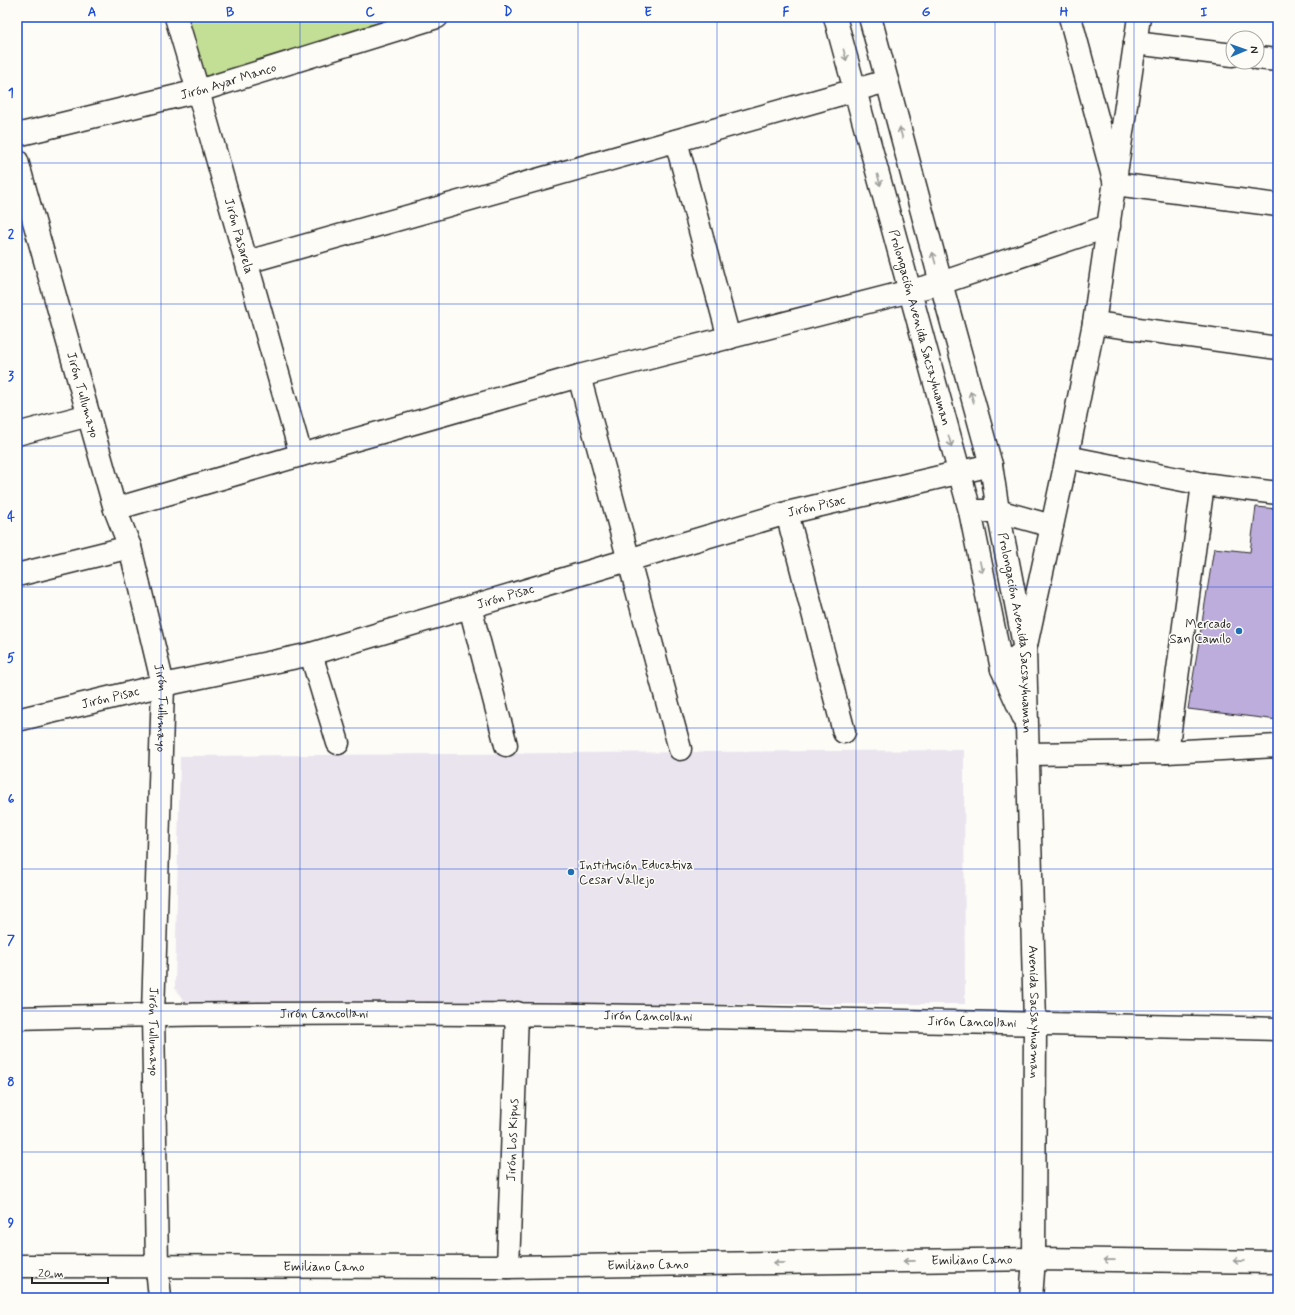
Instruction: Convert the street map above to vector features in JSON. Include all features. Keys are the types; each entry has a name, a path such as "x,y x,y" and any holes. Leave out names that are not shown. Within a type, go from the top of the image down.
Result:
{"street":[{"name":"Jirón Pasarela","path":"176,17 301,455"},
{"name":"Jirón Ayar Manco","path":"17,135 198,91 437,17"},
{"name":"Prolongación Avenida Sacsayhuaman","path":"835,17 970,511 1002,669 1027,724"},
{"name":"Prolongación Avenida Sacsayhuaman","path":"870,17 991,465 998,511 1025,650 1027,724"},
{"path":"1070,17 1115,184"},
{"path":"1002,669 1025,650 1067,457 1094,323 1139,17"},
{"path":"1135,43 1225,54"},
{"path":"1265,59 1278,60"},
{"path":"247,262 887,81"},
{"path":"676,141 729,338"},
{"name":"Jirón Tullumayo","path":"17,161 116,509 130,548 163,685 153,1014 157,1267 160,1298"},
{"path":"1115,184 1278,205"},
{"path":"116,509 579,376 941,283 1109,226"},
{"path":"1094,323 1278,348"},
{"path":"579,376 680,749"},
{"path":"17,434 89,415"},
{"path":"1067,457 1203,484 1278,493"},
{"name":"Jirón Pisac","path":"17,720 163,685 311,654 788,513 991,465"},
{"path":"1167,752 1203,484"},
{"path":"970,511 998,511 1052,526"},
{"path":"788,513 844,732"},
{"path":"17,575 130,548"},
{"path":"470,607 506,745"},
{"path":"311,654 338,743"},
{"name":"Avenida Sacsayhuaman","path":"1027,724 1035,1022 1034,1259 1031,1298"},
{"path":"1028,754 1167,752 1278,746"},
{"name":"Jirón Cancollani","path":"17,1018 153,1014 516,1013 1035,1022 1278,1029"},
{"name":"Jirón Los Kipus","path":"508,1267 516,1013"},
{"name":"Emiliano Cano","path":"17,1266 508,1267 1034,1259 1278,1262"}],"shaded area":[{"name":"Institución Educativa Cesar Vallejo","path":"964,750 965,1004 186,1004 175,988 180,756"}],"green space":[{"path":"176,17 437,17 198,91"}],"building":[{"name":"Mercado San Camilo","path":"1256,507 1278,509 1278,720 1188,709 1214,548 1250,552"}],"place":[{"name":"Mercado San Camilo","path":"1239,631"},
{"name":"Institución Educativa Cesar Vallejo","path":"571,872"}]}
